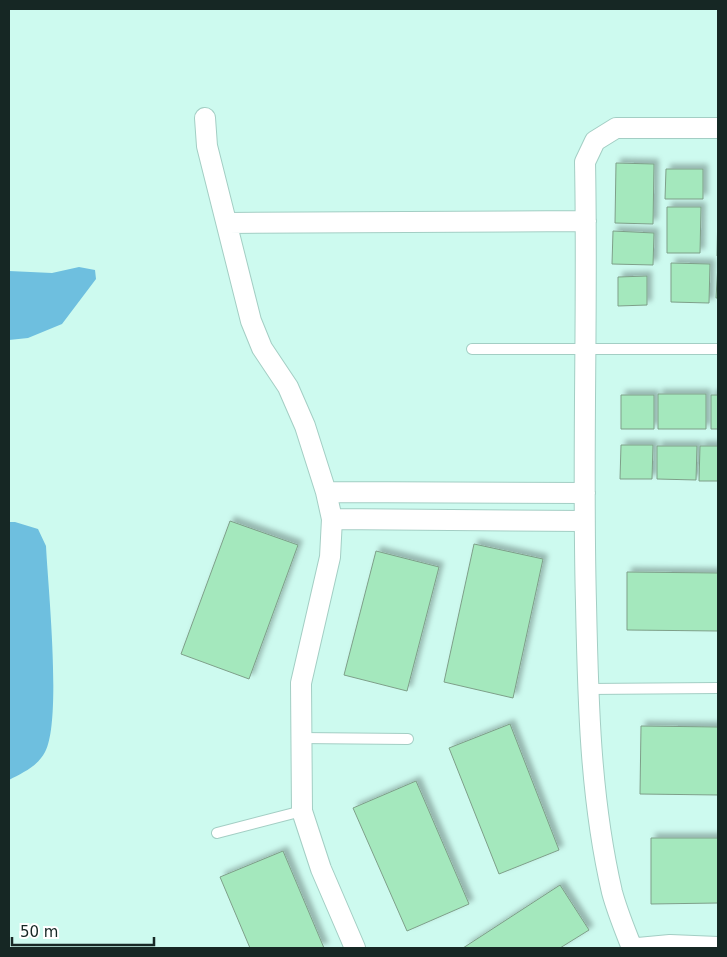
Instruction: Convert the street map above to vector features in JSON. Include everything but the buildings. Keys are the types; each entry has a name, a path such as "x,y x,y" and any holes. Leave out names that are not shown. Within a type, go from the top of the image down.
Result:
{"street":[{"path":"205,118 208,146 251,321 262,348 288,387 305,426 326,492 332,519 330,557 301,683 302,812 322,869 355,948"},
{"path":"632,948 612,893 594,792 588,689 584,521 587,349 585,162 594,141 616,128 718,128"},
{"path":"228,223 586,221"},
{"path":"326,492 585,493"},
{"path":"332,519 584,521"},
{"path":"638,948 670,945 718,947"}],"lane":[{"path":"472,349 718,349"},
{"path":"588,689 718,688"},
{"path":"300,738 408,739"},
{"path":"217,833 302,812"}],"water":[{"path":"79,267 95,270 96,279 62,324 28,338 9,340 9,271 52,273"},
{"path":"9,522 38,529 46,546 53,653 53,712 50,736 42,757 34,766 9,780"}]}
